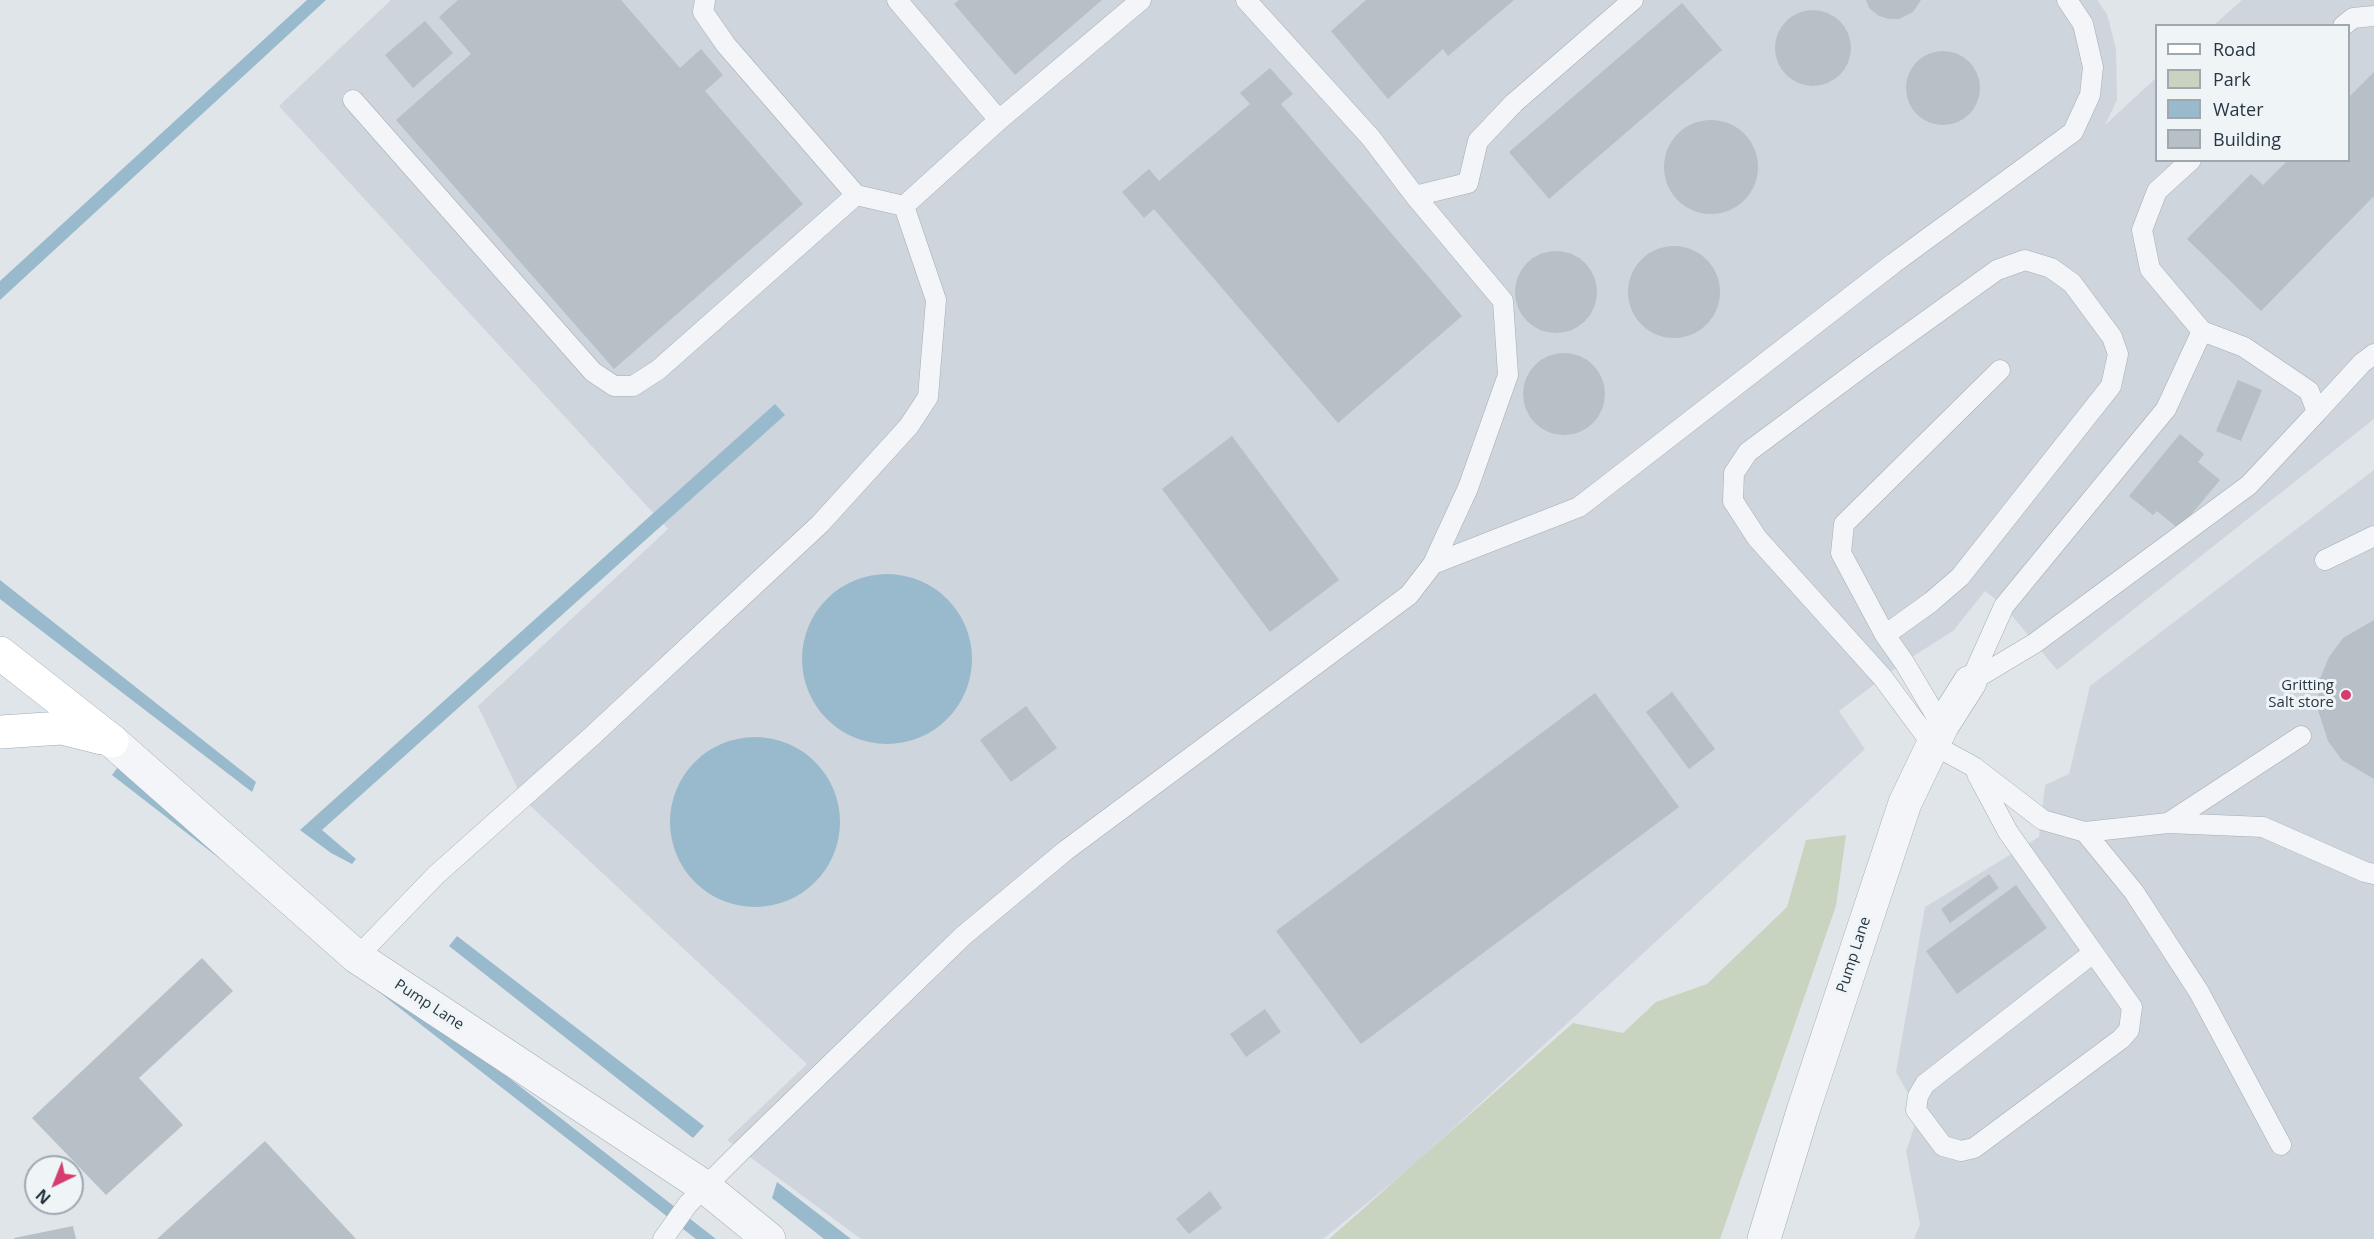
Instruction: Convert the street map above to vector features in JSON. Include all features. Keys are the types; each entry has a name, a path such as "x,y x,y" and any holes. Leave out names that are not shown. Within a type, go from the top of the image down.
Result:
{"main road":[{"path":"0,653 112,741"},
{"path":"0,732 62,728 112,741"}],"street":[{"name":"Pump Lane","path":"1764,1239 1803,1111 1905,803 1937,735 1970,682"},
{"name":"Pump Lane","path":"112,741 357,957 697,1196 769,1239"}],"lane":[{"path":"705,0 703,12 726,45 856,195 904,206"},
{"path":"897,0 999,120"},
{"path":"904,206 999,120 1141,0"},
{"path":"664,1237 697,1196 963,936 1065,851 1409,595 1433,564 1468,488 1508,375 1503,301 1414,196 1371,138 1246,0"},
{"path":"1414,196 1468,183 1478,141 1514,103 1634,0"},
{"path":"1433,564 1579,507 1894,263 2073,132 2090,95 2093,67 2083,24 2067,0"},
{"path":"2346,24 2353,18 2374,16"},
{"path":"353,100 593,372 614,386 633,386 658,370 856,195"},
{"path":"2189,162 2157,191 2142,230 2150,269 2202,330 2244,347 2309,391 2317,412"},
{"path":"357,957 436,875 591,737 820,524 909,426 928,397 936,300 904,206"},
{"path":"1885,635 1931,602 1960,577 2111,386 2118,354 2112,337 2072,283 2050,268 2025,260 1997,270 1749,452 1734,473 1733,501 1757,538 1937,735 1974,767 2043,820 2085,832 2168,824 2264,827 2374,874"},
{"path":"1970,682 2004,606 2166,409 2202,330"},
{"path":"1970,682 2035,643 2249,485 2362,363 2374,354"},
{"path":"1937,735 1904,662 1885,635 1840,553 1844,524 2000,369"},
{"path":"2325,560 2374,536"},
{"path":"2168,824 2301,736"},
{"path":"1974,767 2008,832 2132,1007 2129,1030 2121,1040 1974,1148 1961,1151 1943,1146 1916,1110 1918,1096 1925,1084 2093,953"},
{"path":"2085,832 2134,892 2199,992 2281,1145"}],"shaded area":[{"path":"391,0 2097,0 2107,14 2116,49 2117,100 2105,125 2155,79 2155,162 2350,162 2350,24 2215,24 2242,0 2374,0 2374,419 2057,670 2004,606 1985,591 1953,631 1904,662 1839,711 1865,749 1410,1168 1323,1239 861,1239 727,1140 807,1064 522,798 478,706 668,529 279,106"},
{"path":"2374,470 2374,1239 1914,1239 1920,1224 1906,1151 1919,1113 1896,1072 1925,907 2039,837 2045,785 2069,774 2090,686"}],"green space":[{"path":"1846,835 1836,906 1720,1239 1329,1239 1573,1023 1623,1033 1656,1002 1707,984 1787,907 1806,840"}],"water":[{"path":"307,0 326,0 0,300 0,281"},
{"path":"775,404 785,415 322,830 356,859 352,864 331,853 300,830"},
{"path":"887,574 919,581 947,599 965,627 972,659 965,691 947,719 919,737 887,744 855,737 827,719 809,691 802,659 809,627 827,599 855,581"},
{"path":"0,580 256,782 252,792 0,599"},
{"path":"755,737 787,744 815,762 833,790 840,822 833,854 815,882 787,900 755,907 723,900 695,882 677,854 670,822 677,790 695,762 723,744"},
{"path":"118,767 313,931 112,775"},
{"path":"457,936 704,1126 693,1138 449,946"},
{"path":"346,951 716,1239 696,1239 338,960"},
{"path":"777,1182 851,1239 824,1239 772,1198"}],"building":[{"path":"458,0 621,0 680,68 701,49 723,75 705,91 803,204 614,369 396,120 471,54 439,17"},
{"path":"959,0 1102,0 1015,75 954,4"},
{"path":"1366,0 1514,0 1448,56 1443,49 1388,99 1331,31"},
{"path":"1866,0 1921,0 1913,12 1899,19 1889,19 1879,16 1869,8"},
{"path":"1682,3 1722,50 1549,199 1509,152"},
{"path":"1813,10 1827,13 1840,21 1848,34 1851,48 1848,62 1840,75 1827,83 1813,86 1799,83 1786,75 1778,62 1775,48 1778,34 1786,21 1799,13"},
{"path":"425,21 453,53 413,88 385,55"},
{"path":"1943,51 1957,54 1969,62 1977,74 1980,88 1977,102 1969,114 1957,122 1943,125 1929,122 1917,114 1909,102 1906,88 1909,74 1917,62 1929,54"},
{"path":"1270,68 1293,94 1281,104 1462,316 1338,423 1154,209 1144,218 1122,192 1149,169 1159,181 1250,104 1240,93"},
{"path":"2374,72 2374,196 2261,311 2187,239 2251,174 2263,185 2286,162 2350,162 2350,96"},
{"path":"1711,120 1729,124 1744,134 1754,149 1758,167 1754,185 1744,200 1729,210 1711,214 1693,210 1678,200 1668,185 1664,167 1668,149 1678,134 1693,124"},
{"path":"1674,246 1692,249 1707,259 1717,274 1720,292 1717,310 1707,325 1692,335 1674,338 1656,335 1641,325 1631,310 1628,292 1631,274 1641,259 1656,249"},
{"path":"1556,251 1572,254 1585,263 1594,276 1597,292 1594,308 1585,321 1572,330 1556,333 1540,330 1527,321 1518,308 1515,292 1518,276 1527,263 1540,254"},
{"path":"1564,353 1580,356 1593,365 1602,378 1605,394 1602,410 1593,423 1580,432 1564,435 1548,432 1535,423 1526,410 1523,394 1526,378 1535,365 1548,356"},
{"path":"2238,380 2262,390 2241,441 2216,431"},
{"path":"2180,434 2204,454 2198,462 2220,480 2179,529 2157,511 2153,515 2129,496"},
{"path":"1232,436 1339,580 1270,632 1162,489"},
{"name":"Gritting Salt store","path":"2374,620 2374,779 2342,760 2328,741 2318,710 2319,681 2329,657 2343,638"},
{"path":"1672,692 1715,749 1689,769 1646,712"},
{"path":"1595,693 1679,807 1361,1044 1276,931"},
{"path":"1026,706 1057,748 1011,782 980,740"},
{"path":"1989,874 1999,888 1950,923 1941,909"},
{"path":"2016,885 2047,928 1957,994 1926,951"},
{"path":"202,958 233,991 139,1078 183,1125 106,1195 84,1172 84,1155 68,1155 32,1118"},
{"path":"1265,1009 1281,1032 1246,1057 1230,1034"},
{"path":"265,1141 356,1239 157,1239"},
{"path":"1210,1191 1222,1208 1189,1234 1176,1219"},
{"path":"73,1226 76,1239 14,1239 14,1238"}],"place":[{"name":"Gritting Salt store","path":"2346,695"}]}
